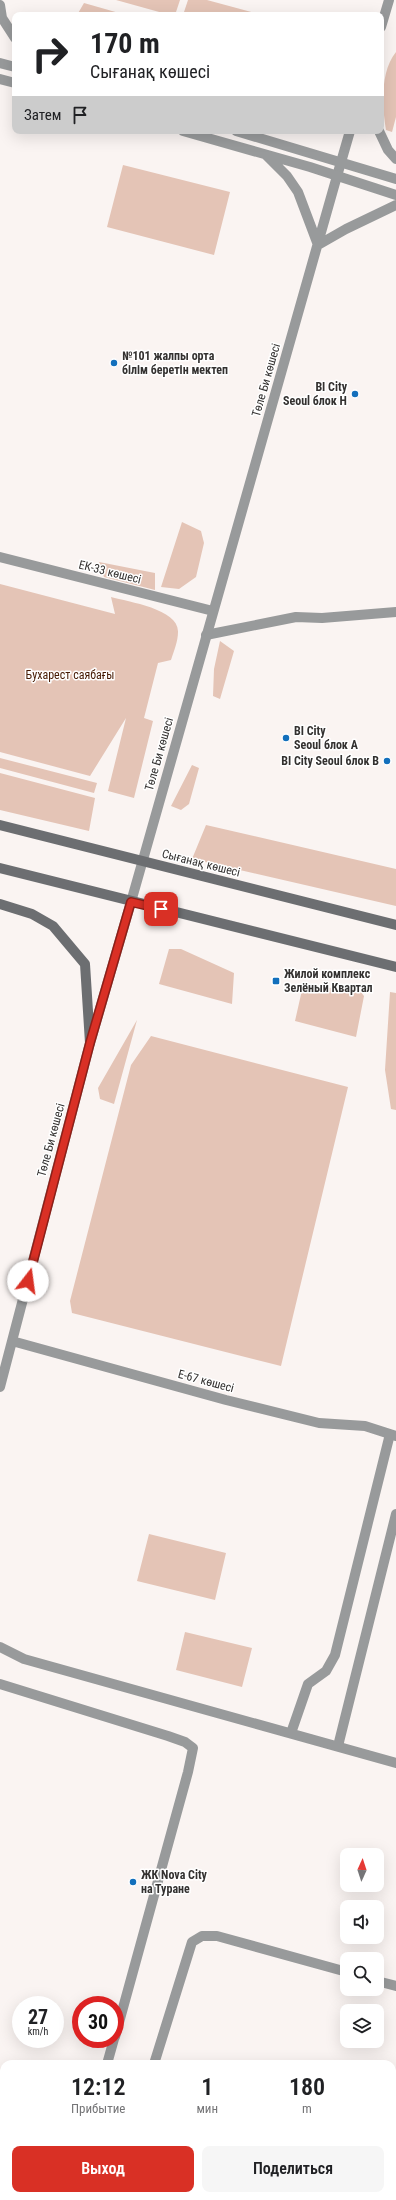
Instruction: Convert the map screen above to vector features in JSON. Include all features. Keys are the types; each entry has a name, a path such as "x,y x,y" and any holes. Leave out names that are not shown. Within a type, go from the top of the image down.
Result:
{"main road":[{"name":"Сығанақ көшесі","path":"0,825 396,925"},
{"path":"0,868 131,902 396,967"},
{"path":"0,904 32,914 53,926 85,964 90,1043"}],"street":[{"path":"384,17 389,0"},
{"path":"0,5 2,18 12,33"},
{"path":"0,63 12,66"},
{"path":"0,79 12,82"},
{"path":"194,134 265,154 396,195"},
{"path":"246,134 396,179"},
{"name":"Төле Би көшесі","path":"0,1387 90,1043 349,134"},
{"path":"381,134 388,150 396,158"},
{"path":"265,154 287,176 298,192 318,246 346,229 396,205"},
{"name":"ЕК-33 көшесі","path":"0,557 213,611"},
{"path":"206,636 296,617 322,618 396,612"},
{"name":"Е-67 көшесі","path":"12,1341 226,1400 319,1423 365,1426 393,1435"},
{"path":"291,1733 308,1684 326,1671 335,1655 393,1435"},
{"path":"338,1746 396,1514"},
{"path":"0,1647 32,1662 396,1763"},
{"path":"0,1684 168,1736 185,1742 192,1748 188,1772 124,2005"},
{"path":"155,2060 192,1942 196,1938 217,1936 340,1970"},
{"path":"384,1982 396,1986"},
{"path":"108,2060 112,2048"}],"green space":[{"path":"116,0 180,0 176,12 159,12"},
{"path":"188,0 207,0 251,12 184,12"},
{"path":"84,3 116,12 79,12"},
{"path":"396,52 396,117 392,132 386,130 384,110 385,79 391,60"},
{"path":"123,165 230,192 214,255 107,227"},
{"path":"182,522 201,531 204,543 196,577 179,589 161,587"},
{"path":"99,562 155,573 155,590 104,577"},
{"name":"Бухарест саябағы","path":"0,584 115,614 111,597 140,604 162,612 176,624 178,632 176,646 171,660 158,663 144,718 153,721 134,798 108,791 126,718 90,776 0,752"},
{"path":"220,641 234,651 220,699 213,696 214,669"},
{"path":"0,758 97,783 94,793 0,768"},
{"path":"192,765 199,768 189,804 181,810 171,806"},
{"path":"0,773 95,798 89,831 0,810"},
{"path":"206,825 396,869 396,906 192,859"},
{"path":"169,949 181,949 234,973 232,1004 159,984"},
{"path":"356,986 364,996 356,1037 295,1021 302,990"},
{"path":"390,992 396,993 396,1110 391,1109 385,1070"},
{"path":"137,1020 114,1104 100,1099 98,1088"},
{"path":"151,1036 348,1087 281,1366 72,1313 70,1301 131,1065"},
{"path":"149,1534 226,1553 215,1600 137,1581"},
{"path":"185,1632 252,1648 242,1687 176,1670"}],"place":[{"name":"№101 жалпы орта білім беретін мектеп","path":"114,363"},
{"name":"BI City Seoul блок H","path":"355,394"},
{"name":"BI City Seoul блок A","path":"286,738"},
{"name":"BI City Seoul блок B","path":"387,761"},
{"name":"Жилой комплекс Зелёный Квартал","path":"276,981"},
{"name":"ЖК Nova City на Туране","path":"133,1882"}],"route":[{"path":"28,1281 90,1043 131,902 161,909"}]}
